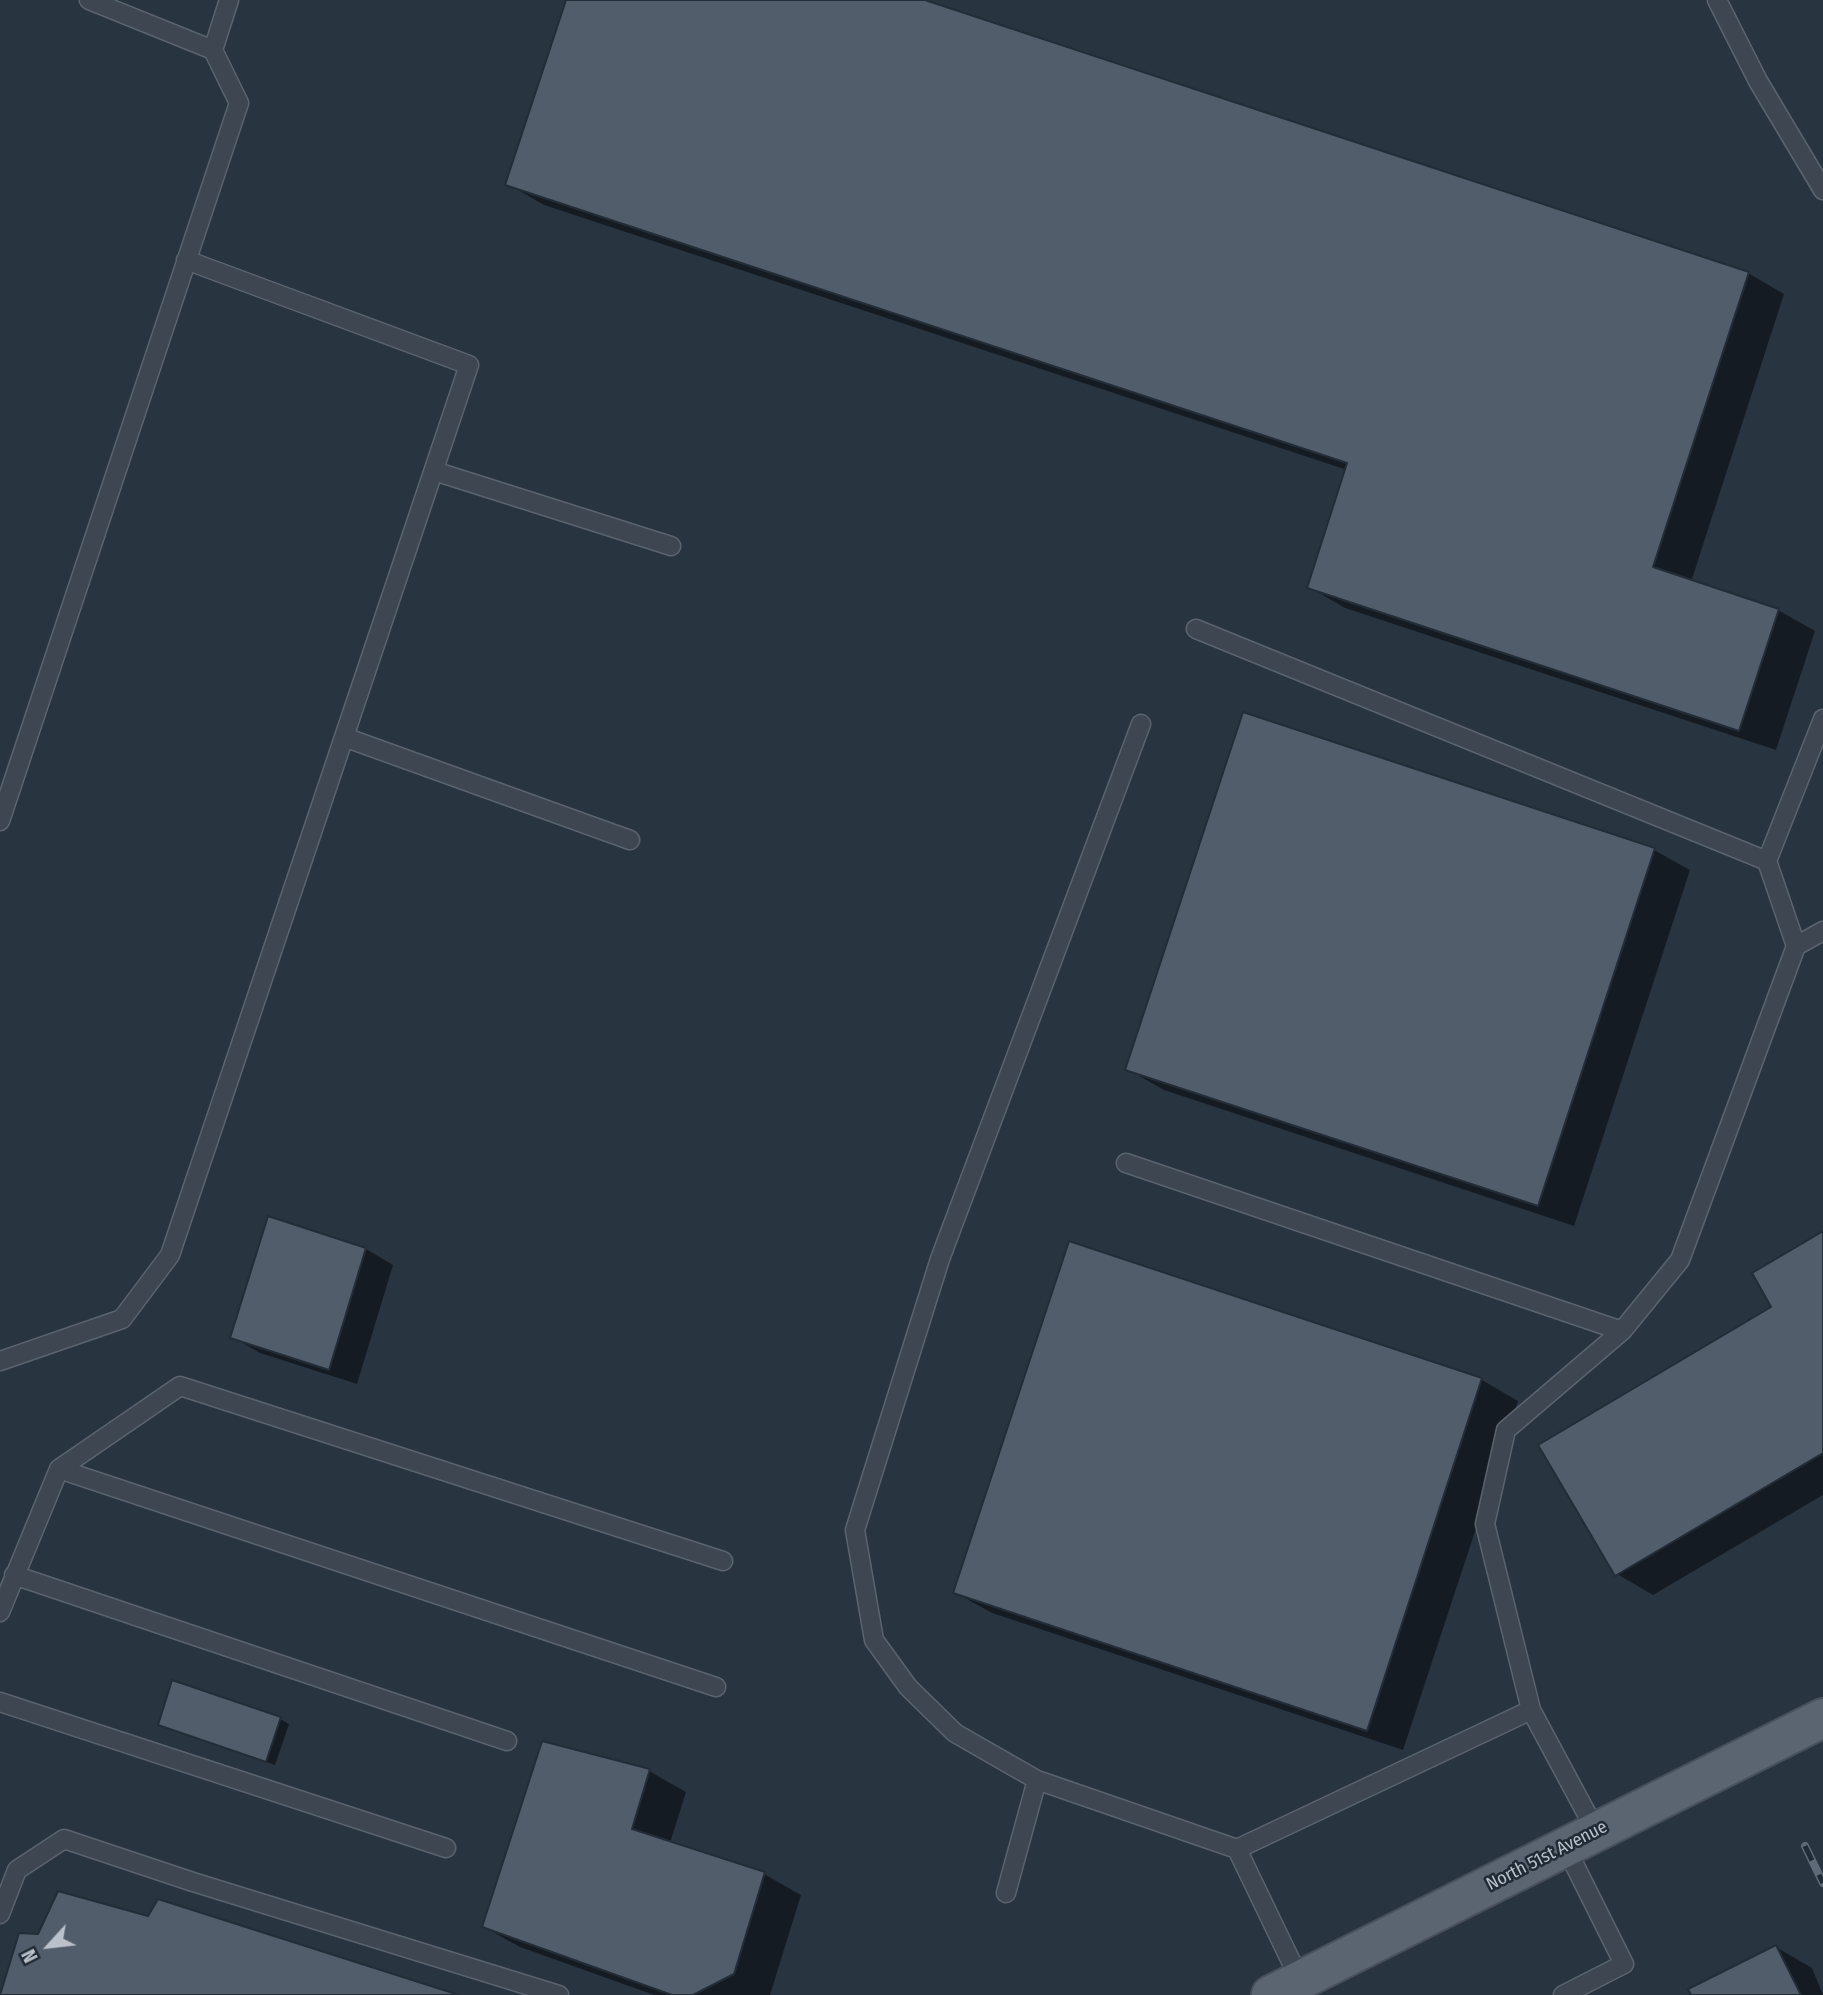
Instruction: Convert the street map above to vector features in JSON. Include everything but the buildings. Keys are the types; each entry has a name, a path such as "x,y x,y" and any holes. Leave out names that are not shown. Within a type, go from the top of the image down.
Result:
{"main road":[{"name":"North 51st Avenue","path":"1285,1988 1823,1718"}],"lane":[{"path":"0,821 239,103 213,50 89,0"},
{"path":"213,50 229,0"},
{"path":"1717,0 1758,81 1823,190"},
{"path":"0,1361 122,1319 170,1255 469,365 186,260"},
{"path":"434,471 671,546"},
{"path":"1196,629 1767,862"},
{"path":"1563,1995 1624,1964 1531,1710 1485,1524 1506,1430 1622,1331 1680,1260 1796,946 1767,862 1823,719"},
{"path":"1141,724 940,1259 855,1530 874,1640 908,1687 955,1733 1037,1780 1237,1849 1531,1710"},
{"path":"344,737 630,840"},
{"path":"1796,946 1823,931"},
{"path":"1126,1163 1622,1331"},
{"path":"0,1612 59,1469 180,1386 723,1561"},
{"path":"59,1469 716,1687"},
{"path":"14,1575 507,1741"},
{"path":"0,1702 446,1849"},
{"path":"1006,1893 1037,1780"},
{"path":"0,1914 16,1870 64,1839 193,1882 559,1995"},
{"path":"1237,1849 1285,1988"}],"railway":[{"path":"1805,1846 1823,1883"}]}
